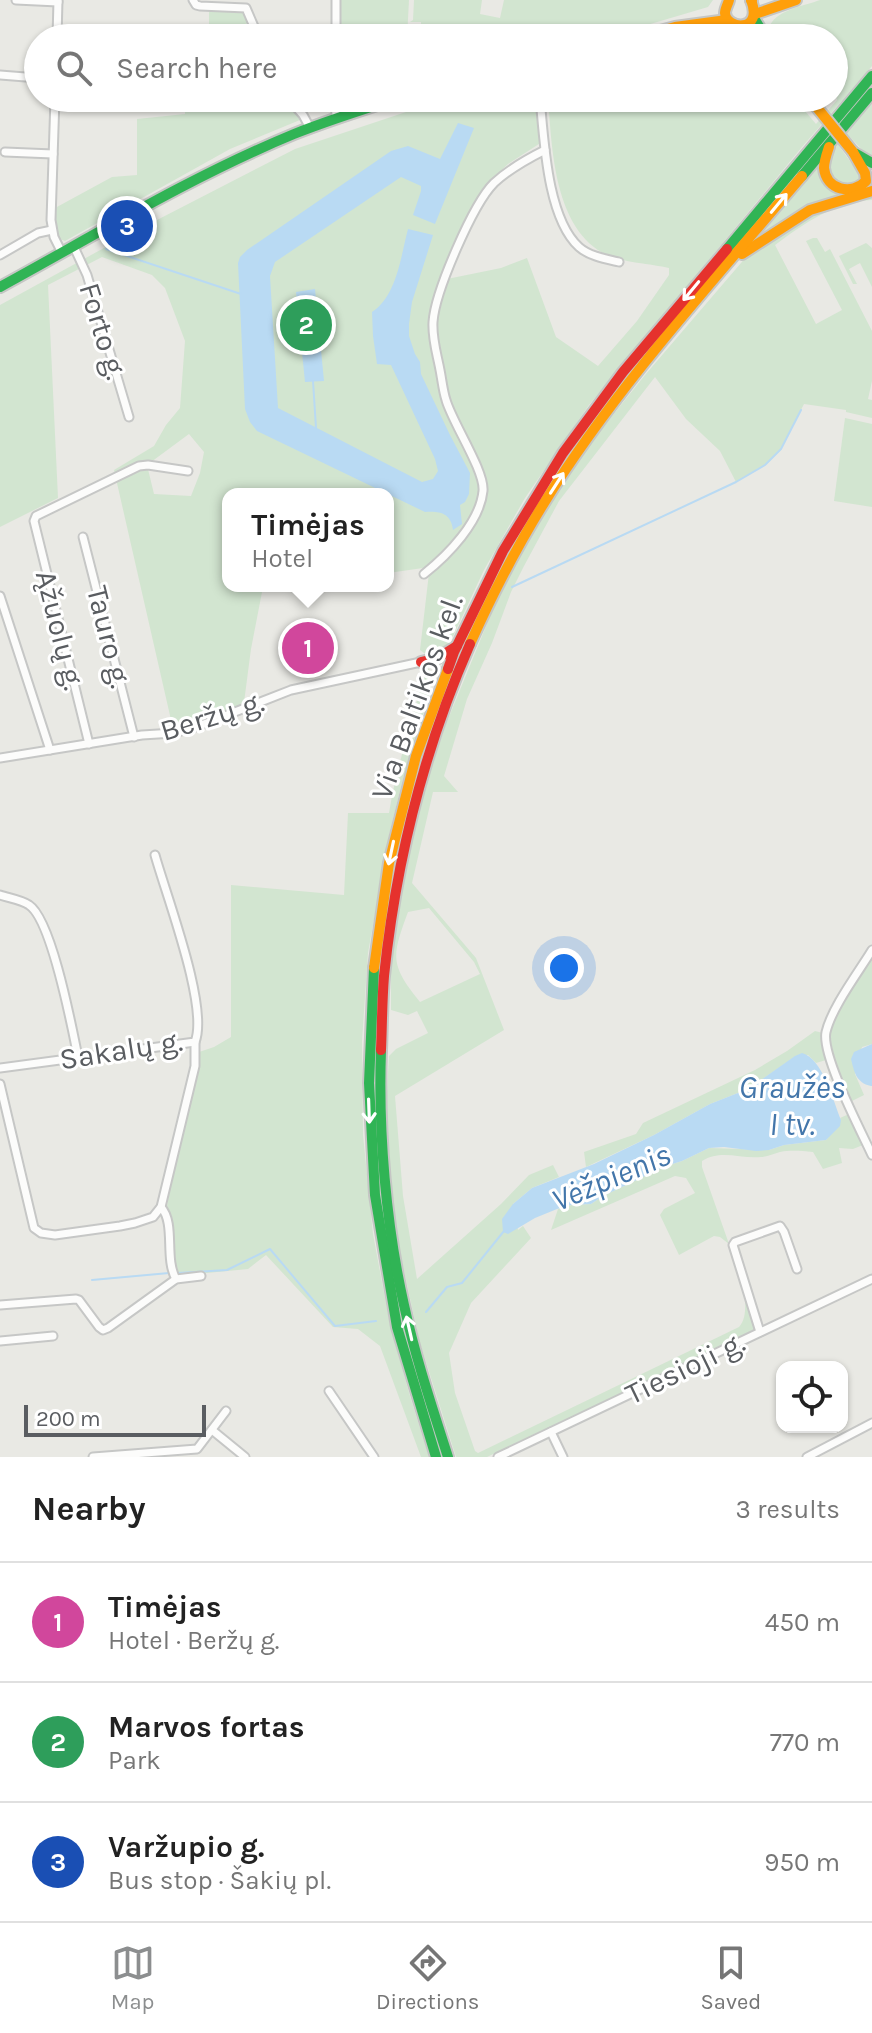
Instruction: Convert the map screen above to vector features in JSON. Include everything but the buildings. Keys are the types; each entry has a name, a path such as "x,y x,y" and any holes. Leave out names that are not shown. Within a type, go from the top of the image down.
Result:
{"main road":[{"path":"752,0 759,24"},
{"path":"747,24 755,16 796,0"},
{"path":"681,24 725,2 727,20"},
{"path":"697,24 727,20 732,24"},
{"name":"Via Baltikos kel.","path":"848,105 872,76"},
{"name":"Via Baltikos kel.","path":"448,1457 419,1367 399,1281 382,1155 379,1064 384,966 390,921 403,847 428,753 446,700 485,610 520,543 576,453 636,375 872,93"},
{"path":"0,287 240,157 309,126 350,112"},
{"path":"821,112 872,176"},
{"name":"Via Baltikos kel.","path":"436,1457 398,1329 378,1226 369,1115 368,1041 372,970 388,867 403,798 438,690 457,646 491,571 537,493 596,408 842,112"},
{"path":"830,144 824,170 835,186 844,190 860,189 866,181 853,152"},
{"path":"853,152 872,163"},
{"path":"729,262 810,210 872,191"},
{"path":"421,662 438,658 457,646"},
{"path":"421,662 434,671 438,690"},
{"path":"381,1010 392,1022"},
{"path":"379,1064 391,1049"}],"street":[{"path":"16,0 58,1 57,24"},
{"path":"193,0 200,6 246,8 253,24"},
{"path":"336,0 336,24"},
{"path":"0,75 24,77"},
{"path":"54,112 51,220 62,253"},
{"path":"300,112 309,126"},
{"path":"336,112 336,116"},
{"path":"541,112 553,196 565,228 579,247 595,256 619,262"},
{"path":"424,574 445,556 464,533 477,509 483,486 446,401 433,337 434,310 466,229 484,197 507,173 545,150"},
{"path":"5,152 53,154"},
{"path":"0,255 38,233 52,230"},
{"name":"Forto g.","path":"74,247 87,275 129,417"},
{"name":"Ąžuolų g.","path":"89,744 34,527 36,516 139,466 188,471"},
{"name":"Tauro g.","path":"83,537 134,737"},
{"path":"0,596 50,750"},
{"name":"Beržų g.","path":"0,758 174,733 291,690 421,662"},
{"name":"Sakalų g.","path":"0,1068 195,1042 199,1028 188,967 155,855"},
{"path":"0,895 29,905 43,925 63,984 78,1057"},
{"path":"872,950 835,1011 825,1038 830,1061 872,1155"},
{"path":"0,1084 36,1230 55,1235 135,1223 153,1217 161,1207 195,1066 195,1042"},
{"path":"161,1207 167,1216 171,1268 176,1279"},
{"path":"760,1332 733,1245 780,1226 797,1269"},
{"path":"0,1305 76,1299 103,1330 176,1279 201,1276"},
{"name":"Tiesioji g.","path":"498,1457 872,1279"},
{"path":"0,1341 53,1336"},
{"path":"329,1391 374,1457"},
{"path":"93,1457 197,1449 226,1411"},
{"path":"807,1457 872,1423"},
{"path":"212,1430 245,1457"},
{"path":"551,1432 563,1457"}],"green space":[{"path":"341,0 409,0 408,24 340,24"},
{"path":"414,0 482,0 480,14 500,18 504,0 713,0 708,7 650,24 421,24 410,22 413,20"},
{"path":"820,0 872,0 872,66 848,94 848,24 771,24 786,12"},
{"path":"209,9 234,9 247,14 248,23 245,24 209,24"},
{"path":"872,102 872,160 848,135 839,146 860,175 861,185 838,185 828,171 830,155"},
{"path":"297,112 300,120 230,149 65,241 60,239 55,227 55,208 112,177 137,175 137,119 185,114"},
{"path":"406,112 539,112 542,142 508,164 483,188 447,279 501,268 527,258 556,337 598,366 637,321 669,275 669,268 607,255 589,243 576,227 559,186 549,112 806,112 816,124 826,112 832,112 589,405 525,498 484,570 449,645 441,652 428,656 420,650 429,573 423,568 394,572 394,488 222,488 222,592 262,592 243,710 174,733 114,470 154,446 180,408 185,341 165,288 152,275 102,257 48,285 58,498 0,527 0,305 295,149","holes":["189,434 204,452 191,496 154,494 147,465"]},
{"path":"821,163 848,195 759,237"},
{"path":"872,196 872,200 845,205 820,215 775,245 816,324 842,310 806,241 817,238 825,252 830,249 872,331 872,381 868,399 872,400 872,418 846,410 804,404 781,449 765,465 736,482 720,451 686,419 655,377 559,501 511,592 467,699 444,776 458,792 433,792 412,883 476,958 504,1030 395,1096 403,1196 417,1279 529,1175 553,1165 559,1177 532,1188 513,1204 518,1230 523,1226 531,1238 471,1303 449,1353 455,1393 478,1453 739,1327 744,1316 745,1294 756,1326 487,1457 456,1457 419,1340 400,1252 393,1207 386,1108 389,1056 396,1049 428,1033 417,1011 408,1015 391,1010 391,957 399,906 427,781 446,724 513,568 543,513 588,446 747,256 825,207","holes":["429,908 474,962 480,974 420,1002 403,978 396,959 408,912"]},
{"path":"866,243 872,248 872,287 860,263 849,269 857,284 853,284 839,256"},
{"path":"845,418 872,424 872,507 834,501"},
{"path":"426,667 434,679 389,835 368,953 362,1041 363,1135 373,1234 390,1325 429,1457 421,1457 380,1346 358,1329 333,1327 266,1255 248,1269 176,1276 167,1206 196,1053 231,1037 231,885 344,895 348,813 389,813"},
{"path":"872,957 872,1044 862,1047 855,1074 864,1095 852,1101 834,1062 830,1037 838,1013"},
{"path":"815,1031 823,1033 826,1060 816,1063 808,1055 796,1056 748,1089 710,1104 586,1167 584,1152 636,1134 643,1123 755,1070"},
{"path":"849,1114 863,1145 853,1149 839,1148 842,1163 823,1169 813,1152 796,1151 763,1157 723,1155 702,1161 729,1244 714,1236 679,1255 660,1215 664,1209 695,1193 686,1178 675,1176 551,1230 558,1209 591,1204 709,1148 769,1150 826,1140 840,1118"}],"water":[{"path":"458,123 474,128 435,224 413,215 421,186 401,177 275,262 270,276 278,408 422,482 433,479 438,471 435,459 391,365 377,364 372,312 393,286 408,229 433,235 412,302 409,336 420,362 421,374 470,473 469,494 460,505 462,524 453,530 444,514 425,512 394,497 394,488 375,488 257,431 245,409 238,263 247,250 391,151 408,146 440,159"},
{"path":"315,289 324,381 305,382 296,292"},
{"path":"872,1044 871,1086 859,1079 851,1059 854,1052"},
{"name":"Graužės I tv.","path":"802,1053 816,1063 841,1120 840,1126 826,1140 756,1151 709,1148 591,1204 557,1209 508,1234 503,1232 502,1219 513,1204 532,1188 594,1164 710,1104 748,1089"}],"waterway":[{"path":"106,249 241,294"},
{"path":"313,381 316,428"},
{"path":"512,587 736,482 765,465 781,449 801,410"},
{"name":"Vėžpienis","path":"426,1312 447,1287 462,1283 504,1231"},
{"name":"Vėžpienis","path":"178,1273 227,1270 270,1249 335,1326 376,1321"},
{"name":"Vėžpienis","path":"92,1280 169,1273"}],"traffic: fast":[{"path":"754,18 758,24"},
{"path":"848,105 872,76"},
{"path":"802,176 872,93"},
{"path":"0,287 219,168 294,134 356,112"},
{"path":"727,249 842,112"},
{"path":"853,152 872,163"},
{"path":"374,968 369,1083 375,1195 397,1327 436,1457"},
{"path":"381,1050 382,1145 392,1243 413,1343 448,1457"}],"traffic: slow":[{"path":"729,0 725,11 727,19 734,24"},
{"path":"746,24 753,18 751,0"},
{"path":"755,14 796,0"},
{"path":"697,24 727,20"},
{"path":"821,112 853,152"},
{"path":"829,147 824,165 826,175 834,186 840,188 854,188 866,181 853,152"},
{"path":"470,644 514,554 572,460 667,335 802,176"},
{"path":"742,254 810,210 872,191"},
{"path":"374,968 389,863 416,756 448,669"}],"traffic: jam":[{"path":"448,669 503,551 563,453 623,372 727,249"},
{"path":"381,1050 384,976 404,849 439,724 470,644"},
{"path":"421,662 438,658 457,646"}],"place":[{"name":"Varžupio g.","path":"127,226"},
{"name":"Marvos fortas","path":"306,325"},
{"name":"Timėjas","path":"308,648"}]}
